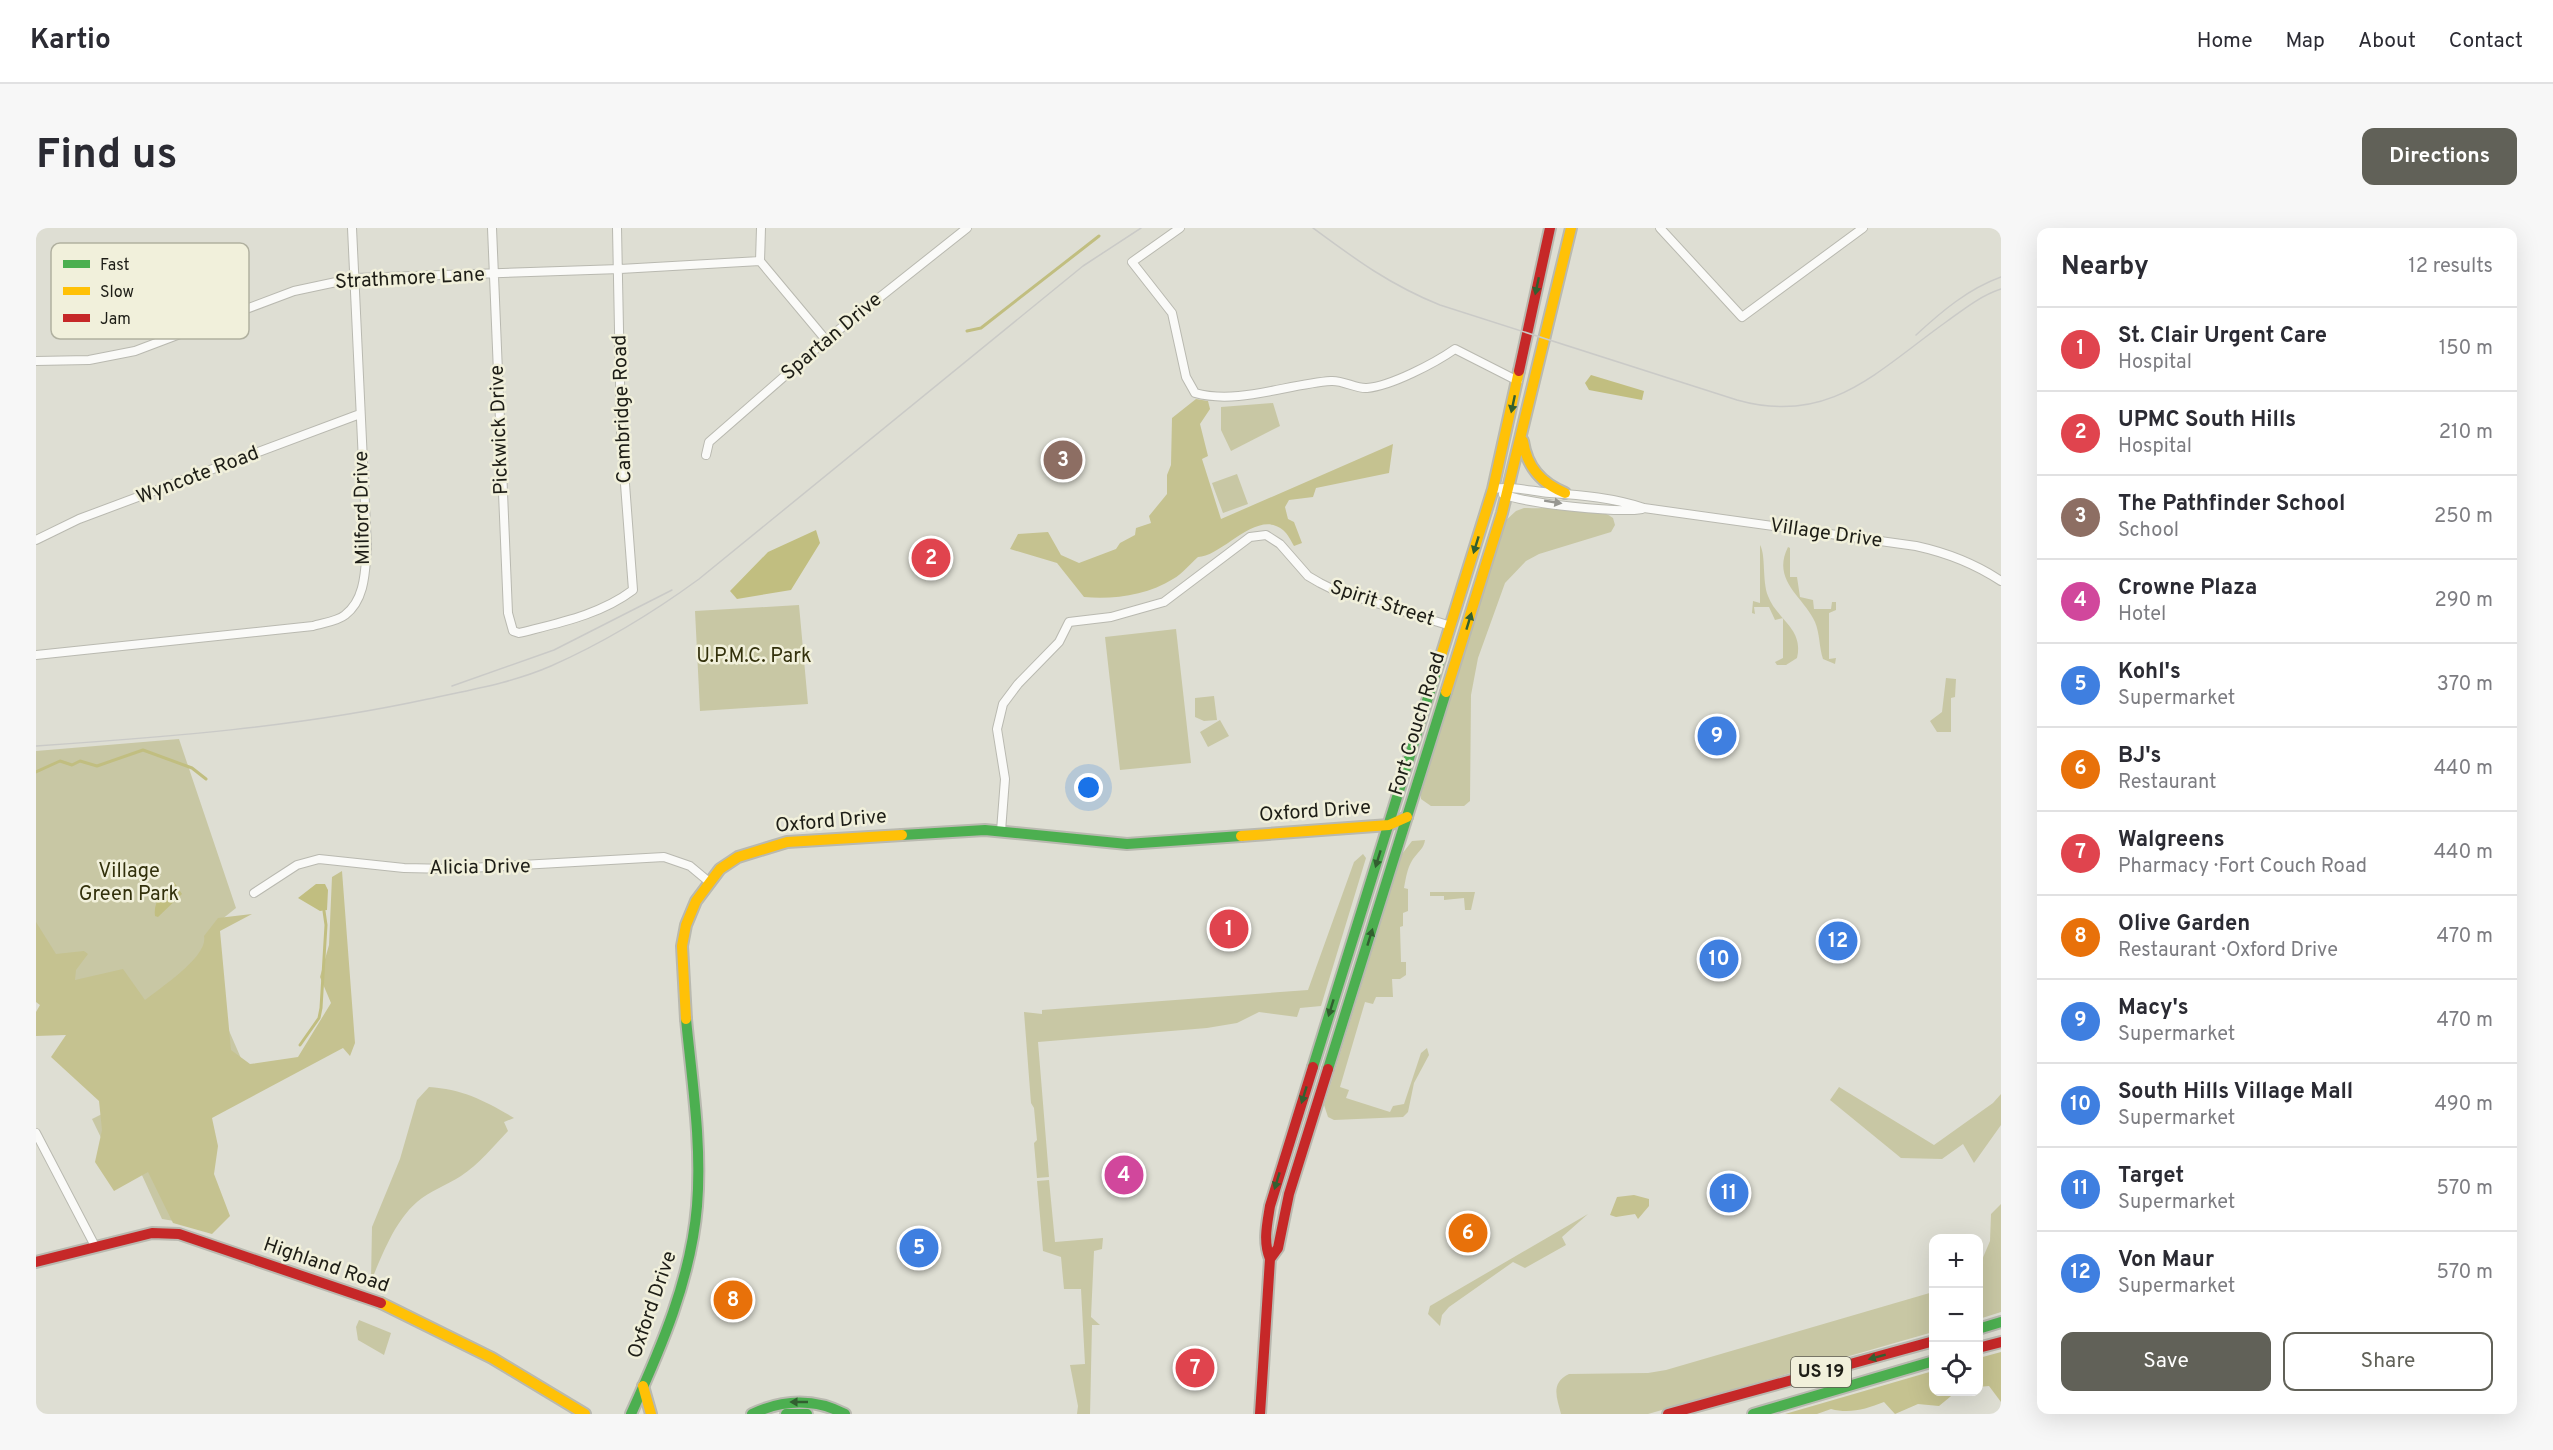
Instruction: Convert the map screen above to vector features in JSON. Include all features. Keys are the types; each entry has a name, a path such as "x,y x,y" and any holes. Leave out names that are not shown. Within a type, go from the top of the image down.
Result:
{"street":[{"name":"Milford Drive","path":"36,655 313,626 345,615 357,600 364,581 367,547 352,228"},
{"name":"Pickwick Drive","path":"492,228 508,613 513,631"},
{"name":"Cambridge Road","path":"513,631 519,633 566,621 614,604 633,590 621,431 620,269 617,228"},
{"path":"760,228 760,261 826,340"},
{"name":"Spartan Drive","path":"706,455 709,442 826,340 967,228"},
{"path":"1180,228 1132,262 1172,313 1186,377 1195,393 1209,397 1289,389 1332,381 1366,389 1436,362 1455,349 1518,381"},
{"name":"Fort Couch Road","path":"1260,1414 1270,1259 1264,1247 1275,1187 1493,489 1550,228"},
{"name":"Fort Couch Road","path":"1270,1259 1278,1248 1289,1194 1508,491 1571,228"},
{"path":"1660,228 1742,317 1863,228"},
{"name":"Strathmore Lane","path":"249,308 294,291 355,278 494,275 760,261"},
{"name":"Strathmore Lane","path":"36,361 89,360 135,351 167,339"},
{"name":"Wyncote Road","path":"36,540 80,519 360,414"},
{"path":"1522,435 1525,454 1535,473 1548,485 1565,493"},
{"name":"Village Drive","path":"1493,489 1599,509 1628,511 1644,508"},
{"name":"Village Drive","path":"1508,491 1565,493 1627,502 1644,508 1916,546 1946,553 1976,565 2001,581"},
{"name":"Spirit Street","path":"1001,831 1005,779 997,729 1003,704 1018,684 1059,642 1069,622 1111,617 1164,602 1250,537 1266,535 1280,544 1308,576 1320,584 1451,626"},
{"name":"Oxford Drive","path":"631,1414 683,1286 694,1239 698,1166 682,946 689,915 708,881 738,857 787,842 966,830 1001,831 1046,838 1127,844 1389,825 1407,817"},
{"path":"1389,825 1403,830"},
{"name":"Alicia Drive","path":"254,893 297,865 319,859 404,868 460,869 664,857 690,866 708,881"},
{"path":"36,1133 95,1246"},
{"name":"Highland Road","path":"36,1262 152,1233 180,1235 391,1308 492,1358 585,1414"},
{"path":"1983,1327 2001,1322"},
{"name":"US 19","path":"1668,1414 1930,1342"},
{"path":"1983,1347 2001,1342"},
{"name":"US 19","path":"1752,1414 1929,1362"},
{"path":"644,1386 651,1414"},
{"path":"752,1414 782,1402 798,1402 826,1405 845,1414"},
{"path":"786,1414 807,1414"}],"green space":[{"path":"1273,403 1280,426 1231,451 1221,430 1221,407"},
{"path":"1237,474 1248,504 1223,513 1212,483"},
{"path":"1524,508 1571,508 1595,511 1613,518 1615,525 1611,532 1539,554 1526,561 1505,583 1478,658 1471,695 1470,801 1464,806 1431,806 1421,799 1421,794 1505,521 1516,511"},
{"path":"1760,545 1768,596 1783,618 1775,620 1769,607 1754,607 1755,614 1752,613 1753,601 1760,603"},
{"path":"1788,547 1790,548 1790,577 1797,577 1800,597 1813,600 1814,609 1831,609 1832,602 1836,602 1836,610 1829,613 1829,659 1836,658 1835,664 1823,659 1815,622 1786,579 1784,559"},
{"name":"U.P.M.C. Park","path":"799,605 808,704 700,711 695,611"},
{"path":"1783,618 1797,639 1797,658 1786,665 1777,665 1775,662 1783,658"},
{"path":"1176,629 1191,763 1120,770 1105,637"},
{"path":"1946,678 1956,679 1955,697 1951,698 1951,732 1937,732 1930,721 1942,712"},
{"path":"1214,696 1217,720 1204,721 1195,717 1195,698"},
{"path":"1220,720 1229,736 1208,747 1200,732"},
{"name":"Village Green Park","path":"179,739 236,908 211,928 200,964 247,1072 187,1101 212,1227 162,1219 125,1138 106,1148 92,1119 110,1110 36,970 36,751"},
{"path":"1425,840 1409,866 1404,888 1408,889 1408,911 1403,913 1403,926 1400,927 1401,962 1406,962 1406,975 1400,979 1392,979 1393,997 1376,997 1373,1004 1365,1002 1340,1087 1349,1090 1346,1098 1390,1112 1393,1106 1404,1104 1421,1053 1427,1048 1429,1055 1414,1083 1408,1112 1403,1117 1334,1120 1328,1117 1324,1105 1402,854 1412,841"},
{"path":"1363,854 1366,858 1321,1006 1300,1008 1297,1017 1259,1012 1237,1023 1207,1028 1038,1042 1049,1177 1037,1178 1034,1143 1037,1140 1034,1108 1031,1103 1024,1012 1042,1014 1042,1010 1308,990 1354,862"},
{"path":"1430,892 1475,892 1471,910 1465,910 1464,898 1444,900 1444,896 1430,896"},
{"path":"429,1087 452,1090 473,1097 514,1118 504,1122 508,1131 474,1166 422,1198 409,1210 390,1239 371,1281 372,1227 400,1159 417,1100"},
{"path":"1839,1087 1934,1145 1993,1103 2001,1094 2001,1125 1974,1163 1963,1144 1942,1159 1901,1158 1830,1100"},
{"path":"1049,1180 1055,1242 1103,1238 1102,1249 1094,1251 1091,1317 1100,1325 1092,1325 1090,1414 1077,1414 1078,1406 1070,1365 1085,1364 1081,1289 1064,1289 1061,1257 1043,1251 1037,1181"},
{"path":"2001,1204 2001,1312 1983,1318 1983,1258 1990,1241 1991,1214"},
{"path":"1588,1214 1562,1237 1566,1245 1525,1268 1513,1262 1449,1307 1442,1315 1440,1326 1428,1314 1430,1306"},
{"path":"1929,1293 1929,1333 1648,1414 1561,1414 1557,1386 1569,1374 1648,1373 1666,1370"},
{"path":"359,1320 391,1333 384,1355 358,1340 356,1327"}],"shaded area":[{"path":"1591,375 1644,391 1642,400 1589,390 1585,383"},
{"path":"1196,399 1208,401 1210,409 1200,424 1208,456 1202,459 1221,519 1393,444 1389,473 1316,488 1313,497 1289,500 1285,507 1288,519 1294,522 1302,543 1294,546 1283,530 1273,525 1262,525 1240,535 1218,550 1198,557 1173,579 1142,593 1107,598 1084,597 1057,563 1010,549 1018,534 1048,532 1061,555 1079,563 1116,549 1120,543 1135,535 1136,528 1151,523 1149,516 1167,494 1167,475 1171,465 1172,418"},
{"path":"816,530 820,543 791,590 737,599 730,591 768,552"},
{"path":"342,871 355,1043 350,1056 343,1048 212,1118 218,1146 214,1174 230,1216 212,1234 173,1223 148,1172 114,1191 95,1162 102,1130 99,1101 51,1057 66,1035 36,1036 36,1012 40,1005 36,1002 36,922 56,954 84,951 88,954 76,970 75,980 123,969 145,1000 191,962 204,944 204,936 218,918 252,914 220,931 231,1050 250,1064 298,1057 331,1003 320,977 329,945 332,877"},
{"path":"174,882 182,894 158,917 155,916 157,901"},
{"path":"316,884 325,884 328,890 327,910 320,911 298,898"},
{"path":"1634,1195 1649,1199 1649,1206 1638,1219 1635,1214 1616,1217 1610,1215 1617,1197"},
{"path":"2001,1352 2001,1402 1989,1386 1983,1387 1983,1357"},
{"path":"1929,1372 1929,1396 1951,1396 1939,1406 1918,1404 1895,1414 1884,1402 1851,1411 1831,1409 1817,1414 1785,1414"}],"waterway":[{"path":"967,331 981,328 1099,236"},
{"path":"36,772 60,761 72,765 80,761 97,766 143,750 192,768 206,779"},
{"path":"300,1045 319,1018 321,1008 326,925 324,911"}],"tram line":[{"path":"36,746 184,735 331,717 490,686 551,666 628,626 699,579 1083,266 1141,228"},
{"path":"1313,228 1358,261 1389,280 1440,305 1737,400 1770,406 1799,406 1825,400 1850,390 1873,376 1972,303 2001,289"},
{"path":"1916,335 1956,302 1977,288 2001,277"},
{"path":"452,686 554,650 672,590"}],"traffic: fast":[{"path":"1313,1067 1440,659"},
{"path":"1328,1069 1446,692"},
{"path":"902,835 985,830 1127,844 1241,836"},
{"path":"631,1414 673,1313 694,1233 698,1159 696,1112 686,1019"},
{"path":"1983,1327 2001,1322"},
{"path":"1753,1414 1929,1362"},
{"path":"752,1414 776,1405 799,1402 822,1405 845,1414"},
{"path":"786,1414 807,1414"}],"traffic: slow":[{"path":"1446,692 1502,513 1571,228"},
{"path":"1440,659 1493,489 1519,371"},
{"path":"1523,441 1528,459 1536,473 1556,489 1565,493"},
{"path":"1241,836 1389,825 1407,817"},
{"path":"686,1019 682,946 686,925 696,901 720,869 738,857 787,842 902,835"},
{"path":"381,1303 492,1358 585,1414"},
{"path":"643,1386 651,1414"}],"traffic: jam":[{"path":"1519,371 1550,228"},
{"path":"1260,1414 1270,1259 1266,1239 1270,1206 1313,1067"},
{"path":"1270,1259 1278,1248 1289,1194 1328,1069"},
{"path":"36,1262 152,1233 179,1234 381,1303"},
{"path":"1668,1414 1930,1342"},
{"path":"1983,1347 2001,1342"}],"place":[{"name":"The Pathfinder School","path":"1063,460"},
{"name":"UPMC South Hills","path":"931,558"},
{"name":"Macy's","path":"1717,736"},
{"name":"St. Clair Urgent Care","path":"1229,929"},
{"name":"Von Maur","path":"1838,941"},
{"name":"South Hills Village Mall","path":"1719,959"},
{"name":"Crowne Plaza","path":"1124,1175"},
{"name":"Target","path":"1729,1193"},
{"name":"BJ's","path":"1468,1233"},
{"name":"Kohl's","path":"919,1248"},
{"name":"Olive Garden","path":"733,1300"},
{"name":"Walgreens","path":"1195,1368"}]}
